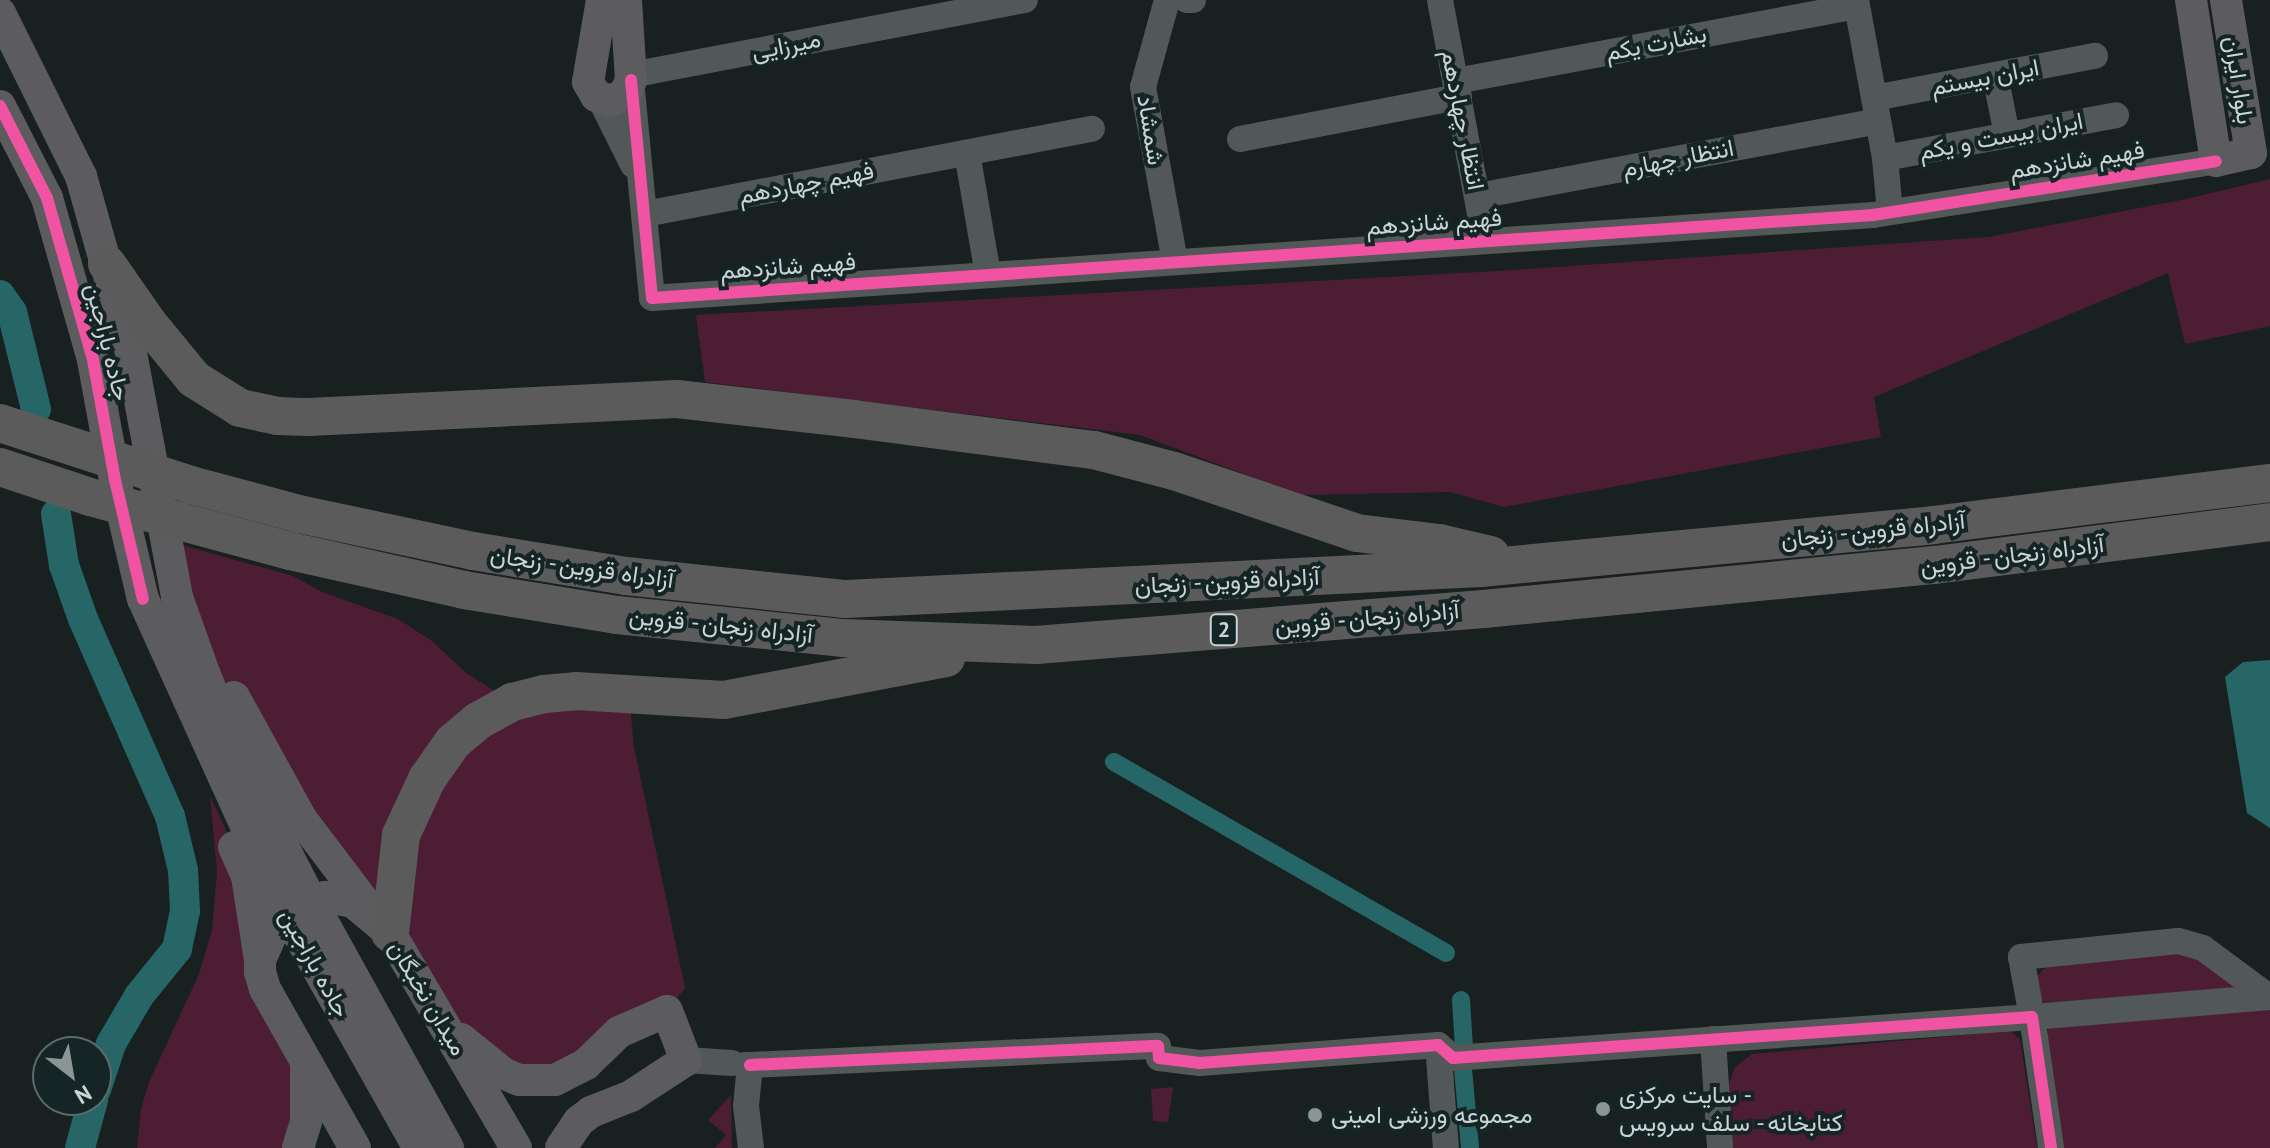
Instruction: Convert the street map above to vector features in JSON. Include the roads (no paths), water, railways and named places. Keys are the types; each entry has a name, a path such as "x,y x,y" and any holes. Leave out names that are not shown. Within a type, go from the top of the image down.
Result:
{"highway":[{"path":"107,264 148,323 194,379 240,408 277,416 677,399 854,419 1094,450 1174,471 1357,533 1439,543 1529,564"},
{"name":"آزادراه قزوین - زنجان","path":"0,423 191,485 299,514 473,551 626,576 846,599 1529,564 1933,525 2270,483"},
{"name":"آزادراه زنجان - قزوین","path":"0,467 90,497 184,523 290,551 464,590 617,615 844,638 1036,645 1484,609 1935,565 2270,522"},
{"path":"390,933 401,835 427,779 453,742 478,721 512,702 544,694 576,691 724,700 813,686 885,668 1036,645"}],"main road":[{"path":"602,0 588,77 589,87 600,99 621,97 631,77 626,0"},
{"name":"بلوار ایران","path":"2191,0 2216,161 2261,151 2226,0"},
{"name":"جاده باراجین","path":"0,13 81,176 131,353 177,597 204,673 246,774 310,899 448,1148"},
{"name":"جاده باراجین","path":"0,106 47,198 93,360 115,480 143,599 145,644 151,669 247,876 260,960"},
{"name":"جاده باراجین","path":"177,597 302,820 390,933"},
{"name":"جاده باراجین","path":"143,599 283,907 419,1148"},
{"name":"میدان نخبگان","path":"260,960 277,922 292,909 325,897 353,902 390,933 516,1148"},
{"path":"260,960 265,989 355,1148"},
{"path":"446,1027 503,1073 537,1082 573,1073 619,1032 667,1011 686,1060 631,1096 591,1112 579,1121 561,1148"},
{"path":"298,1148 306,1121 306,1062"}],"street":[{"name":"میرزایی","path":"631,77 940,8 1025,0"},
{"name":"شمشاد","path":"1167,0 1143,87 1175,262"},
{"path":"1187,0 1193,0"},
{"name":"انتظار چهاردهم","path":"1440,0 1485,240"},
{"path":"1857,3 1885,158 1890,212"},
{"name":"بشارت یکم","path":"1240,139 1857,3"},
{"name":"ایران بیستم","path":"1876,109 1995,75 2095,56"},
{"path":"1995,75 2007,135"},
{"path":"631,77 645,214"},
{"path":"600,99 642,186"},
{"name":"انتظار چهارم","path":"1478,196 1876,109"},
{"name":"ایران بیست و یکم","path":"1885,158 2116,115"},
{"name":"فهیم چهاردهم","path":"645,214 1092,129"},
{"path":"967,153 988,274"},
{"name":"فهیم شانزدهم","path":"645,214 652,298 1890,212 2216,161"},
{"path":"2051,1148 2021,957 2178,941 2203,948 2270,997"},
{"path":"686,1060 742,1064 1158,1046 1159,1058 1200,1063 1438,1045 1453,1058 2270,997"},
{"path":"1713,1039 1720,1148"},
{"path":"1438,1045 1446,1148"},
{"path":"742,1064 751,1148"}],"water":[{"path":"2270,660 2270,828 2247,813 2225,677 2243,662"}],"waterway":[{"path":"0,295 12,312 36,409"},
{"path":"56,514 64,565 83,619 170,816 183,870 185,911 177,949 139,996 112,1042"},
{"path":"1114,762 1446,953"},
{"path":"1461,1000 1464,1048"},
{"path":"1463,1069 1470,1148"},
{"path":"80,1148 89,1116"}],"place":[{"name":"سایت مرکزی - کتابخانه - سلف سرویس","path":"1603,1109"},
{"name":"مجموعه ورزشی امینی","path":"1315,1115"}]}
